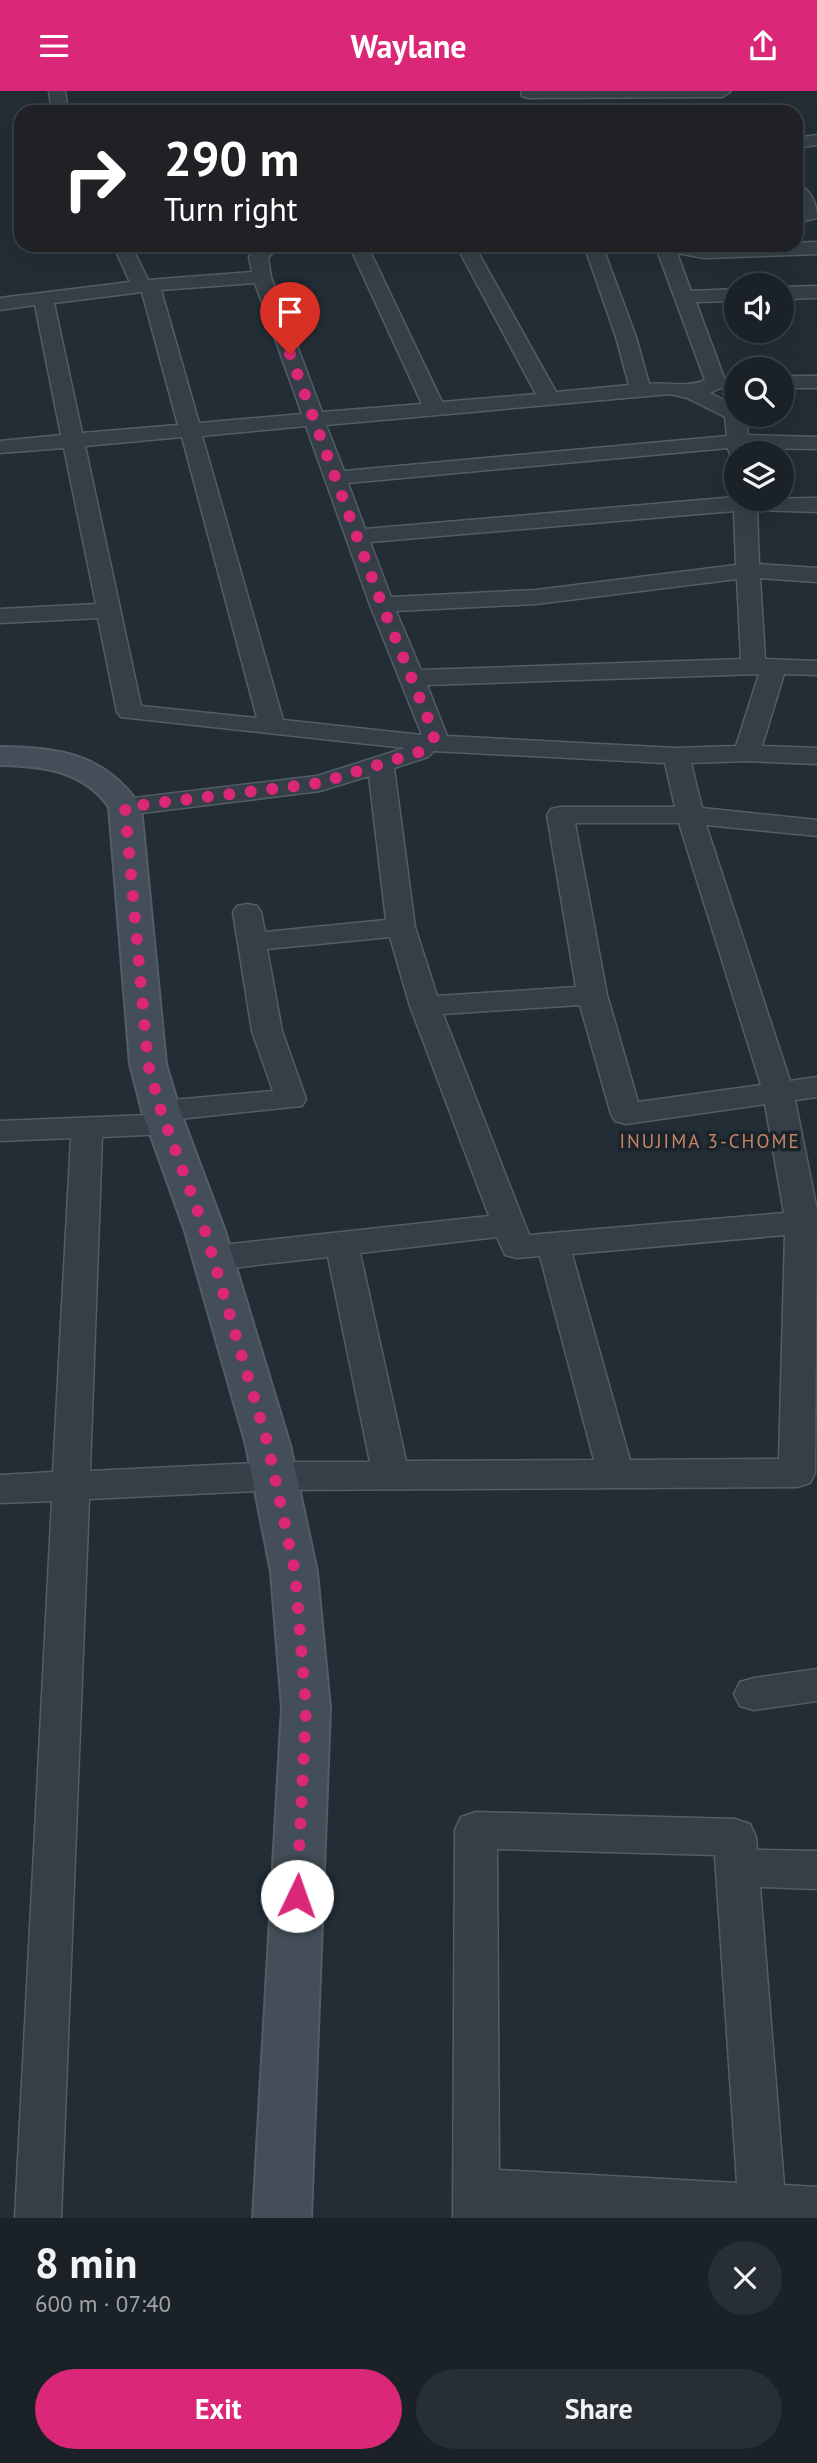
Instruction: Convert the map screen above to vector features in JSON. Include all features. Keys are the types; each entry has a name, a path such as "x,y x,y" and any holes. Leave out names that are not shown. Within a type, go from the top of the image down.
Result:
{"street":[{"path":"528,93 724,95"},
{"path":"566,93 570,105"},
{"path":"803,198 814,211 803,217"},
{"path":"126,252 143,283 191,430 272,726"},
{"path":"125,807 320,783 419,752 435,736 382,605 262,277 258,257 263,252"},
{"path":"361,252 435,409"},
{"path":"469,252 550,398"},
{"path":"596,252 626,337 640,389"},
{"path":"666,252 682,296 724,377"},
{"path":"0,294 262,277"},
{"path":"0,304 143,283"},
{"path":"794,293 817,292"},
{"path":"682,296 724,295"},
{"path":"43,298 130,712 428,743 676,756 747,753 817,756"},
{"path":"794,383 817,382"},
{"path":"693,393 724,384"},
{"path":"0,447 670,388 693,393 736,414 738,441"},
{"path":"794,444 817,443"},
{"path":"336,478 724,448"},
{"path":"357,536 724,503"},
{"path":"794,504 817,505"},
{"path":"746,511 750,626 764,666 747,753"},
{"path":"382,605 536,597 749,570 817,575"},
{"path":"0,616 107,611"},
{"path":"412,678 764,666 817,668"},
{"path":"0,756 42,756 82,767 116,792 125,807 148,1064 213,1258 274,1476 295,1572 306,1708 282,2218"},
{"path":"0,1489 274,1476 797,1473 809,1223 779,1094 690,815 676,756"},
{"path":"380,764 401,927 425,1006 506,1225 517,1247 809,1223"},
{"path":"817,828 690,815 560,815 592,995 626,1114 817,1087"},
{"path":"0,1131 88,1128 290,1099 267,1031 247,912"},
{"path":"252,941 401,927"},
{"path":"425,1006 592,995"},
{"path":"38,2218 88,1128"},
{"path":"213,1258 506,1225"},
{"path":"342,1244 391,1475"},
{"path":"554,1244 617,1474"},
{"path":"754,1694 817,1685"},
{"path":"762,2207 735,1837 476,1830 476,2205 762,2207 817,2210"},
{"path":"736,1868 817,1870"}],"district":[{"name":"INUJIMA 3-CHOME","path":"710,1141"}],"route":[{"path":"290,354 382,605 435,736 419,752 320,783 125,807 148,1064 161,1111 205,1231 268,1445 295,1572 306,1708 297,1896"}]}
